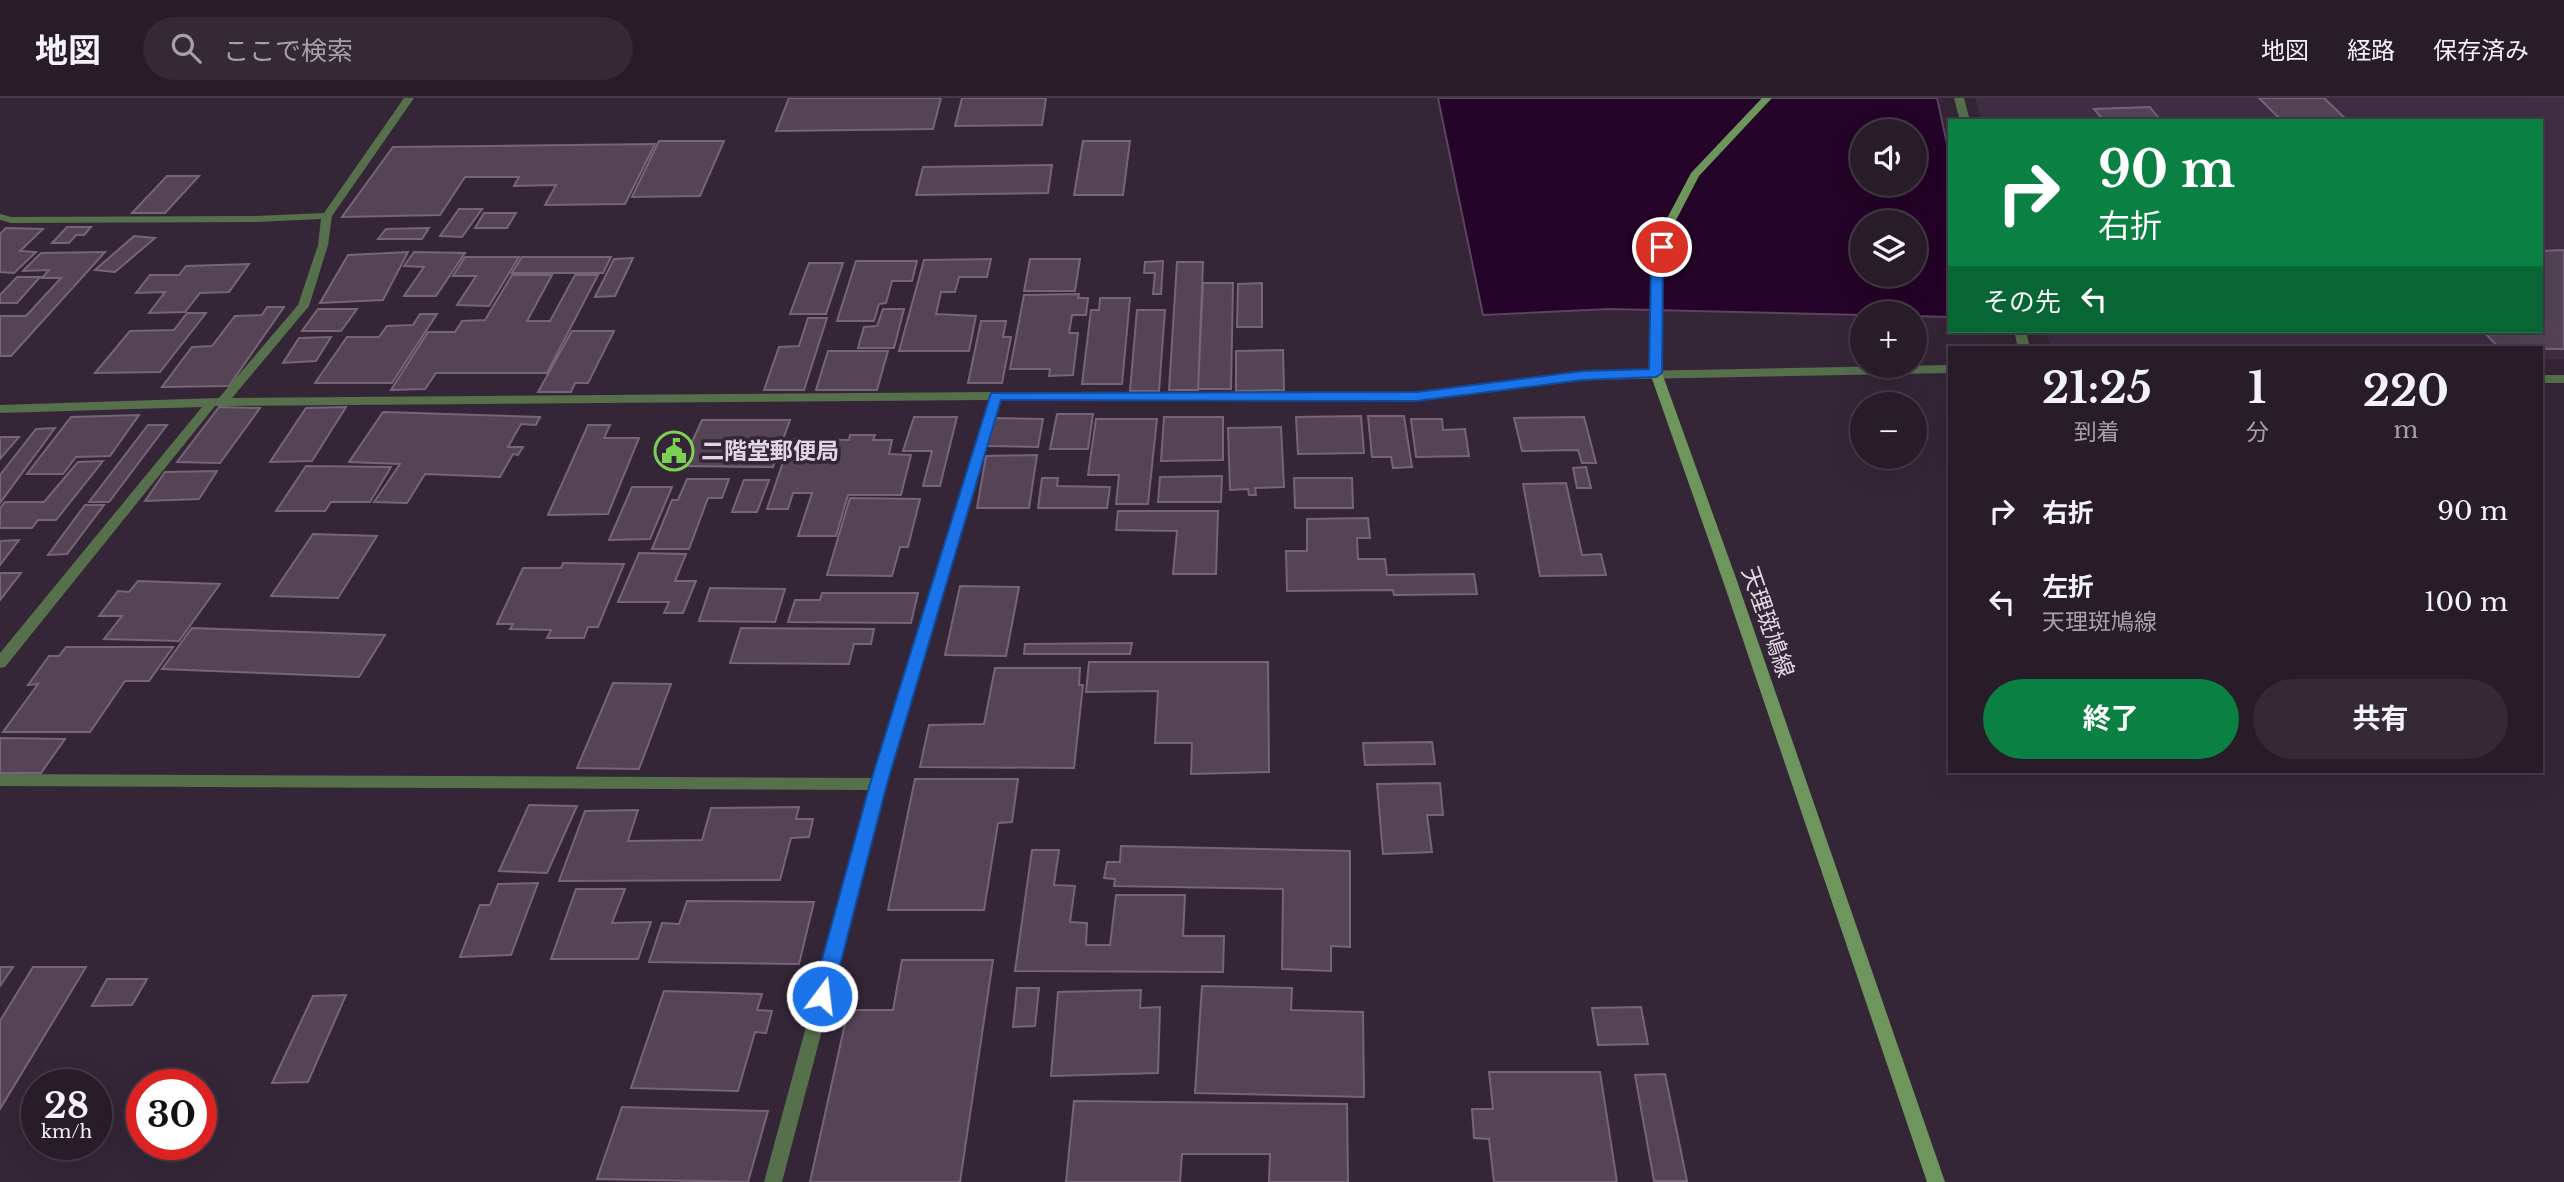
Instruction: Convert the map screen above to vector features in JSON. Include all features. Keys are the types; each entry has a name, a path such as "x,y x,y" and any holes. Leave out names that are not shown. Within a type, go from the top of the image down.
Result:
{"main road":[{"name":"天理斑鳩線","path":"1767,98 1695,174 1668,226 1657,267 1654,325 1656,373 1936,1182"}],"street":[{"path":"0,663 217,402 303,306 323,246 327,216 409,98"},
{"path":"1959,98 1964,119"},
{"path":"0,217 11,220 327,216"},
{"path":"0,409 217,402 996,396 1417,397 1583,376 1948,369"},
{"path":"2543,379 2564,379"},
{"path":"773,1182 879,784 996,396"},
{"path":"0,780 879,784"}],"shaded area":[{"path":"1438,98 1937,98 1948,148 1948,317 1927,316 1927,301 1850,301 1850,315 1609,309 1483,315"},
{"path":"1975,98 2564,98 2564,359 2543,359 2543,346 2051,346 2047,333 2543,333 2543,119 1981,119"}],"building":[{"path":"789,98 941,98 933,129 776,131"},
{"path":"962,98 1046,98 1042,125 955,126"},
{"path":"2259,98 2324,98 2346,119 2280,119"},
{"path":"2150,107 2159,119 2102,119 2094,109"},
{"path":"659,141 724,141 700,196 632,197"},
{"path":"1083,141 1130,141 1123,195 1074,195"},
{"path":"655,144 625,204 545,205 556,185 514,186 519,177 465,177 440,215 342,217 393,147"},
{"path":"1052,165 1048,193 916,195 923,167"},
{"path":"167,176 199,176 165,213 132,213"},
{"path":"459,209 482,209 462,237 440,236"},
{"path":"484,213 516,213 507,228 475,228"},
{"path":"67,227 91,227 84,235 76,235 69,243 52,243"},
{"path":"6,228 43,229 20,251 36,252 14,273 0,272 0,234"},
{"path":"429,228 422,239 378,239 386,229"},
{"path":"134,236 155,238 115,272 95,270"},
{"path":"2564,250 2564,349 2497,346 2485,333 2543,333 2543,251"},
{"path":"105,252 11,356 0,356 0,316 26,316 61,278 42,278 49,270 23,271 41,253"},
{"path":"408,252 383,300 320,303 348,255"},
{"path":"414,252 465,253 436,296 404,296 424,267 404,266"},
{"path":"465,257 519,257 489,306 457,305 476,276 453,276"},
{"path":"522,257 611,257 603,273 512,273"},
{"path":"633,258 615,296 595,297 614,259"},
{"path":"991,259 987,277 959,277 955,292 941,292 936,314 976,316 969,351 899,351 924,260"},
{"path":"1030,259 1080,259 1075,291 1024,291"},
{"path":"856,261 917,261 912,281 892,281 886,303 879,304 874,321 837,321"},
{"path":"1163,261 1161,294 1153,294 1155,273 1144,273 1145,262"},
{"path":"1177,262 1203,262 1198,390 1169,390"},
{"path":"809,263 843,263 826,314 790,314"},
{"path":"249,264 229,292 200,293 185,312 149,313 165,292 136,293 150,275 179,275 186,266"},
{"path":"512,275 552,275 527,321 550,321 575,275 598,275 547,373 436,373 425,389 391,390 428,332 455,332 462,321 485,320"},
{"path":"17,277 40,277 17,303 0,303 0,295"},
{"path":"1203,283 1233,283 1231,389 1198,389"},
{"path":"1262,283 1262,327 1237,327 1238,284"},
{"path":"1079,294 1078,298 1088,298 1086,315 1072,315 1069,333 1078,333 1073,375 1049,376 1050,369 1010,369 1024,295"},
{"path":"1100,298 1130,298 1122,384 1082,384 1091,310 1099,310"},
{"path":"267,307 284,307 229,386 162,387 192,347 212,346 235,316 262,315"},
{"path":"318,309 357,309 341,331 302,331"},
{"path":"883,309 904,309 894,348 858,348 864,327 877,326"},
{"path":"1137,310 1165,310 1159,391 1130,391"},
{"path":"187,313 206,313 160,372 95,373 130,331 174,330"},
{"path":"420,314 437,314 392,383 315,383 347,337 379,337 387,326 413,325"},
{"path":"808,318 827,318 804,390 764,390 779,347 799,346"},
{"path":"981,321 1006,321 1003,337 1011,337 1002,383 968,383"},
{"path":"572,331 614,331 588,383 575,383 571,392 538,392"},
{"path":"331,337 316,361 283,363 299,338"},
{"path":"1283,350 1284,390 1236,391 1236,351"},
{"path":"828,351 888,351 877,390 816,390"},
{"path":"219,407 260,408 220,463 177,462"},
{"path":"346,407 312,461 270,462 306,408"},
{"path":"383,412 540,417 536,425 521,424 508,447 523,447 518,455 513,454 500,477 425,474 407,503 374,502 400,464 349,462"},
{"path":"1057,414 1093,414 1088,449 1050,449"},
{"path":"139,415 110,456 76,457 63,474 27,474 71,417"},
{"path":"1361,416 1364,453 1298,454 1296,417"},
{"path":"1368,416 1404,416 1412,467 1393,468 1391,457 1372,457"},
{"path":"914,417 957,417 940,486 923,486 932,451 903,451"},
{"path":"1164,417 1223,417 1223,460 1161,461"},
{"path":"1584,417 1596,463 1582,463 1578,450 1522,451 1514,418"},
{"path":"993,418 1043,419 1038,447 987,446"},
{"path":"1096,419 1157,419 1148,504 1116,504 1119,475 1088,475"},
{"path":"1411,419 1442,419 1443,430 1465,429 1469,456 1416,457"},
{"path":"702,420 790,420 773,467 681,466"},
{"path":"148,425 167,425 109,502 89,502"},
{"path":"588,425 610,425 604,438 639,438 608,514 548,515"},
{"path":"1281,427 1284,487 1255,488 1256,495 1249,495 1248,489 1230,490 1228,428"},
{"path":"55,428 0,503 0,475 36,429"},
{"path":"850,435 875,435 873,440 892,440 889,454 911,455 901,495 848,495 836,536 798,536 812,493 793,493 788,509 767,509 791,439 849,440"},
{"path":"0,437 19,437 0,459"},
{"path":"1037,455 1029,508 977,508 986,456"},
{"path":"103,461 56,520 38,520 32,528 0,528 0,508 5,502 44,502 78,462"},
{"path":"306,466 391,467 370,502 331,502 325,511 276,511"},
{"path":"1586,467 1591,488 1577,488 1573,468"},
{"path":"217,471 199,499 145,501 165,472"},
{"path":"1222,476 1221,502 1158,502 1160,477"},
{"path":"1042,478 1058,478 1057,486 1110,487 1107,508 1038,508"},
{"path":"1294,478 1352,478 1353,508 1295,508"},
{"path":"687,479 729,479 722,498 708,498 689,549 652,549 672,500 678,500"},
{"path":"744,480 769,480 757,512 732,512"},
{"path":"1566,483 1582,555 1601,554 1606,575 1540,576 1523,484"},
{"path":"632,487 672,487 650,539 609,540"},
{"path":"850,498 920,499 908,547 900,547 892,576 827,575"},
{"path":"85,505 104,505 67,554 48,555"},
{"path":"1118,511 1218,511 1216,574 1173,574 1177,531 1116,530"},
{"path":"1368,518 1370,538 1357,538 1358,559 1385,559 1387,575 1474,574 1477,594 1394,595 1393,590 1287,591 1286,551 1307,551 1307,519"},
{"path":"313,534 377,536 338,598 271,596"},
{"path":"19,540 0,565 0,541"},
{"path":"639,553 686,554 675,581 696,581 683,613 664,613 669,602 618,602"},
{"path":"563,563 624,564 598,627 588,627 584,638 547,638 551,630 510,629 513,624 497,624 523,568 561,568"},
{"path":"0,573 21,573 0,600"},
{"path":"138,581 220,584 179,641 104,639 122,616 99,616 118,591 129,592"},
{"path":"960,586 1019,587 1006,656 945,655"},
{"path":"710,588 785,589 775,622 699,621"},
{"path":"822,593 918,593 911,623 788,622 795,600 820,600"},
{"path":"192,628 385,635 359,677 162,669"},
{"path":"741,628 874,629 871,644 854,644 849,664 730,663"},
{"path":"1132,643 1130,654 1024,654 1025,644"},
{"path":"66,647 173,647 149,681 125,681 90,732 3,732 38,684 28,685 49,656 59,656"},
{"path":"1089,662 1268,662 1269,772 1191,774 1192,743 1155,743 1158,691 1086,692"},
{"path":"995,668 1080,668 1079,685 1083,685 1074,768 920,767 929,725 984,724"},
{"path":"613,683 671,684 639,769 577,768"},
{"path":"0,738 65,739 41,773 0,773"},
{"path":"1432,742 1435,764 1365,765 1363,743"},
{"path":"915,779 1018,779 1012,822 998,823 984,910 888,910"},
{"path":"1440,783 1443,815 1427,815 1432,852 1383,854 1377,784"},
{"path":"529,805 577,806 547,873 499,871"},
{"path":"799,807 796,819 813,819 809,837 791,838 780,880 559,881 585,811 638,810 628,841 702,840 711,808"},
{"path":"1121,846 1350,851 1350,947 1331,946 1331,971 1282,969 1283,889 1114,886 1115,879 1104,878 1107,862 1120,862"},
{"path":"1032,850 1059,850 1054,885 1075,886 1070,922 1087,923 1086,945 1110,945 1116,895 1185,895 1183,936 1224,936 1223,972 1015,971"},
{"path":"538,883 511,955 460,957 480,905 490,905 498,884"},
{"path":"576,889 625,889 612,923 651,922 638,959 551,959"},
{"path":"687,901 814,902 799,964 649,962 662,923 679,924"},
{"path":"902,960 993,960 960,1182 810,1182 848,1010 893,1010"},
{"path":"0,967 13,967 0,986"},
{"path":"33,967 86,967 24,1069 21,1069 21,1074 0,1109 0,1021"},
{"path":"107,979 147,979 132,1005 92,1006"},
{"path":"1202,986 1292,988 1291,1010 1363,1012 1364,1097 1195,1093"},
{"path":"1017,988 1039,988 1035,1026 1013,1027"},
{"path":"1141,990 1140,1008 1160,1007 1158,1073 1051,1076 1058,992"},
{"path":"664,991 762,994 757,1010 772,1011 766,1033 755,1032 738,1091 631,1088"},
{"path":"346,995 308,1082 272,1083 313,996"},
{"path":"1641,1007 1648,1044 1598,1045 1592,1008"},
{"path":"1489,1072 1600,1072 1617,1182 1494,1182 1489,1139 1474,1138 1472,1109 1493,1109"},
{"path":"1665,1074 1687,1181 1654,1181 1635,1075"},
{"path":"1074,1101 1347,1104 1348,1182 1269,1182 1270,1154 1182,1154 1180,1182 1066,1182"},
{"path":"622,1107 768,1111 748,1182 597,1179"}],"place":[{"name":"二階堂郵便局","path":"674,451"}],"route":[{"path":"822,996 879,784 996,396 1417,397 1583,376 1656,373 1654,348 1657,267 1662,247"}]}
